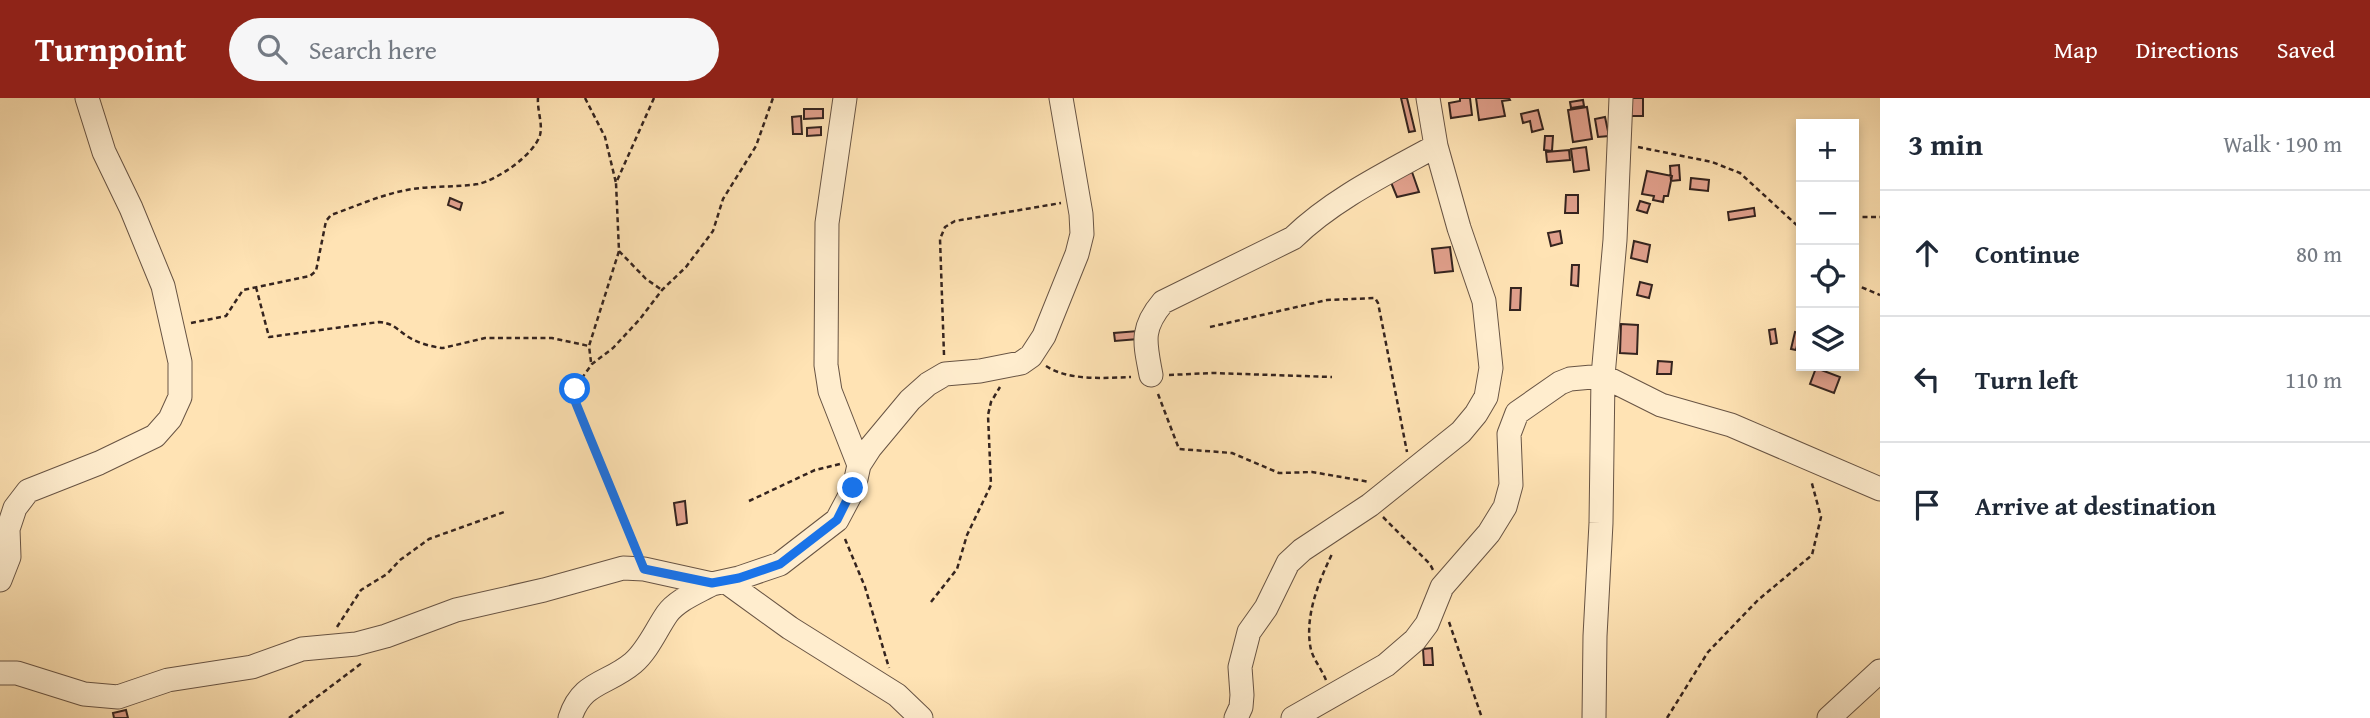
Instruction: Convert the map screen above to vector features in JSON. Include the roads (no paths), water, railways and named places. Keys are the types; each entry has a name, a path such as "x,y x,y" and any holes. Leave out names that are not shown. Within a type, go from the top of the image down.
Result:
{"street":[{"path":"0,580 9,557 8,530 15,508 28,491 99,463 155,436 170,419 180,397 180,362 163,286 131,208 104,152 86,98"},
{"path":"845,98 827,223 826,365 830,391 858,462"},
{"path":"570,718 575,705 587,689 635,662 660,628 668,612 682,601 719,582 780,564 837,520 853,488 858,462 910,400 928,384 945,374 980,371 1026,360 1044,336 1077,254 1082,234 1061,98"},
{"path":"1237,718 1242,695 1240,667 1249,632 1266,608 1288,563 1302,550 1370,505 1461,432 1486,397 1491,368 1484,301 1459,228 1436,146 1428,98"},
{"path":"1594,718 1603,376 1615,240 1621,98"},
{"path":"1152,375 1144,341 1152,316 1163,302 1293,238 1308,223 1335,205 1436,146"},
{"path":"1293,718 1386,666 1415,640 1427,624 1440,590 1489,533 1505,507 1511,485 1509,434 1517,412 1570,379 1603,376 1661,405 1731,425 1880,489"},
{"path":"0,673 17,673 84,694 118,697 168,680 252,667 302,649 356,644 456,610 623,568 644,569 719,582 897,695 921,718"},
{"path":"1829,718 1880,671"}]}
